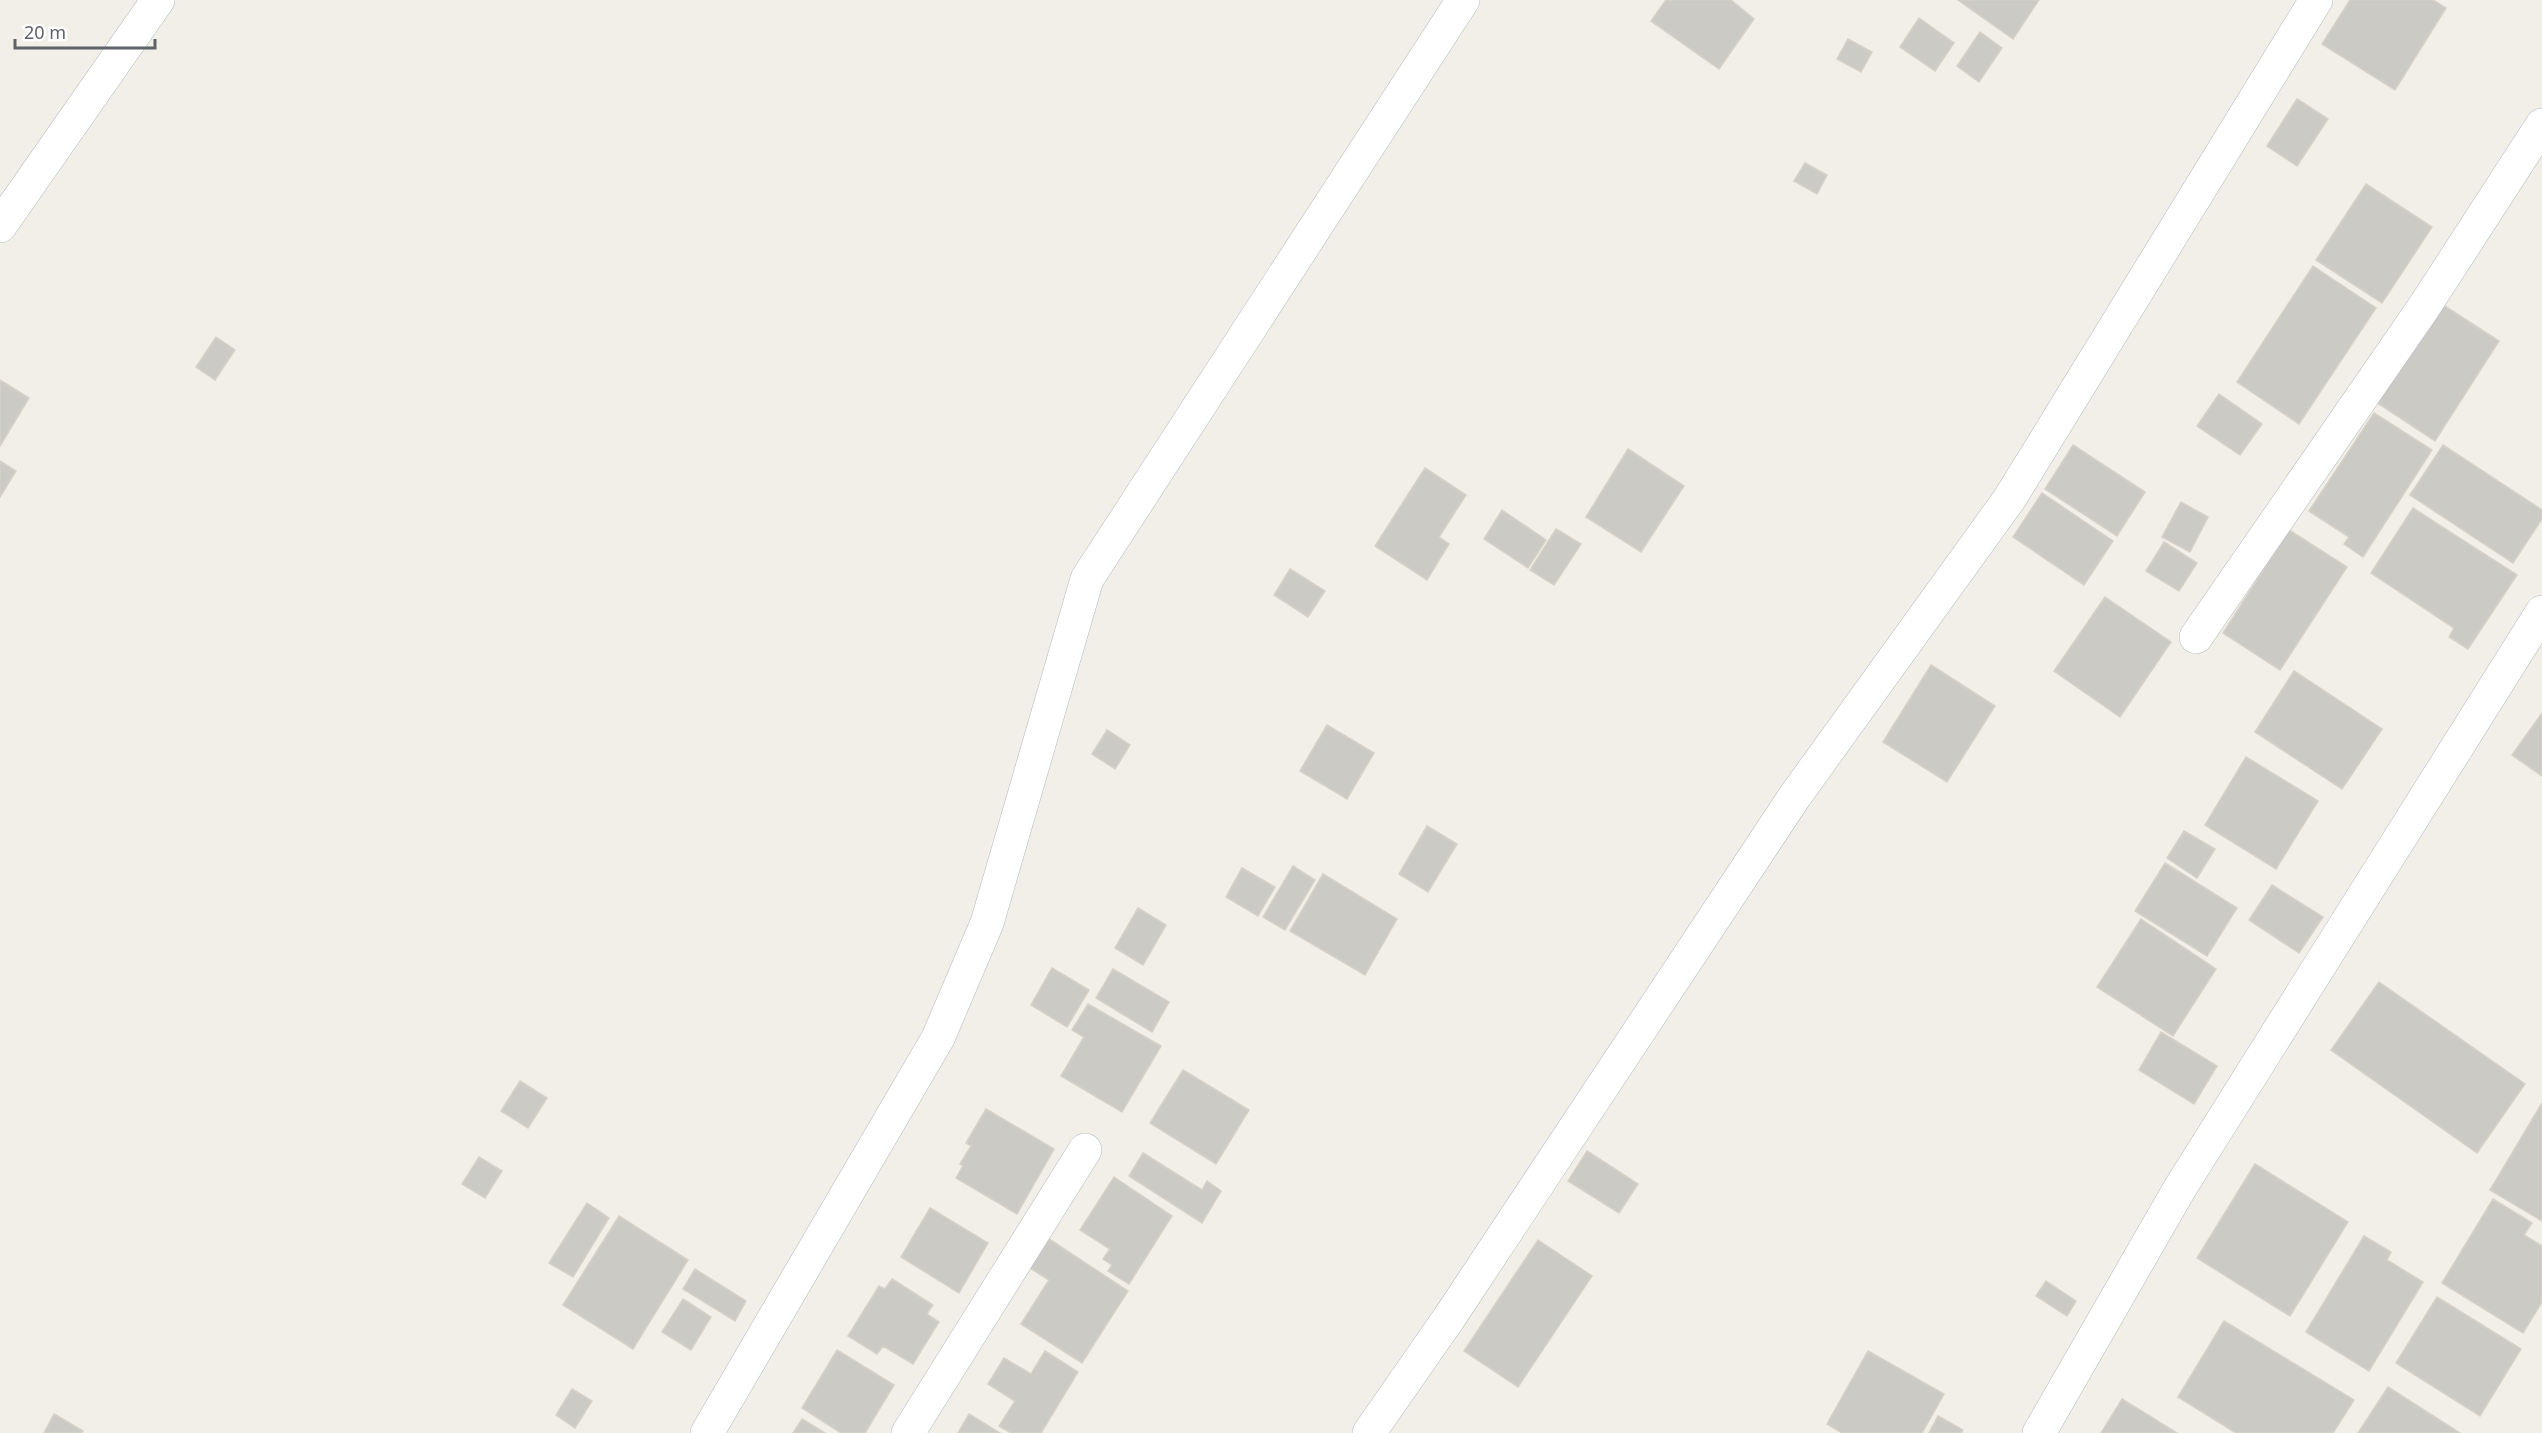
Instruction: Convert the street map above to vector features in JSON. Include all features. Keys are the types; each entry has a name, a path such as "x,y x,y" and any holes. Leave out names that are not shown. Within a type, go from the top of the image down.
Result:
{"street":[{"path":"0,226 158,0"},
{"path":"707,1433 938,1038 987,923 1087,579 1463,0"},
{"path":"1369,1433 1449,1318 1795,796 2010,498 2316,0"},
{"path":"2196,637 2424,307 2542,125"},
{"path":"2039,1433 2180,1188 2542,612"},
{"path":"908,1433 1085,1150"}],"building":[{"path":"1666,0 1731,0 1754,19 1719,69 1651,21"},
{"path":"1958,0 2039,0 2013,39"},
{"path":"2350,0 2433,0 2446,8 2395,90 2322,44"},
{"path":"1919,18 1954,43 1935,71 1900,47"},
{"path":"1980,32 2002,48 1979,82 1957,66"},
{"path":"1848,39 1872,52 1861,72 1837,59"},
{"path":"2297,99 2328,119 2297,166 2267,146"},
{"path":"1805,163 1827,175 1817,194 1794,181"},
{"path":"2366,184 2432,227 2382,303 2316,260"},
{"path":"2313,266 2376,308 2299,424 2237,382"},
{"path":"2440,303 2499,341 2435,441 2376,402"},
{"path":"216,337 235,350 215,380 196,367"},
{"path":"0,380 29,398 0,446"},
{"path":"2219,394 2262,424 2240,455 2197,426"},
{"path":"2374,413 2432,450 2363,557 2344,544 2349,537 2309,511"},
{"path":"2073,445 2145,492 2117,536 2045,489"},
{"path":"2443,445 2542,510 2542,519 2513,563 2410,495"},
{"path":"1628,449 1684,486 1641,552 1586,517"},
{"path":"0,461 16,471 0,497"},
{"path":"1425,468 1466,495 1439,537 1449,544 1427,580 1375,546"},
{"path":"2042,493 2113,541 2084,585 2013,537"},
{"path":"2181,502 2208,517 2190,552 2162,537"},
{"path":"2413,508 2517,575 2468,649 2449,637 2454,628 2371,573"},
{"path":"1502,510 1546,540 1528,568 1484,539"},
{"path":"1556,529 1581,544 1554,585 1530,570"},
{"path":"2289,530 2347,567 2280,670 2223,633"},
{"path":"2164,542 2197,563 2179,591 2146,571"},
{"path":"1290,569 1325,591 1308,617 1274,595"},
{"path":"2105,597 2171,642 2120,717 2054,671"},
{"path":"1931,665 1995,706 1947,782 1883,742"},
{"path":"2294,671 2382,729 2342,789 2255,732"},
{"path":"2542,713 2542,776 2512,755"},
{"path":"1327,725 1374,753 1347,799 1300,771"},
{"path":"1107,730 1130,745 1115,769 1092,754"},
{"path":"2246,757 2318,801 2276,869 2205,825"},
{"path":"1427,826 1457,844 1428,892 1399,874"},
{"path":"2184,831 2215,849 2197,878 2167,858"},
{"path":"2165,863 2237,908 2207,956 2135,911"},
{"path":"1293,866 1315,880 1285,930 1263,917"},
{"path":"1242,868 1275,887 1258,916 1226,897"},
{"path":"1323,874 1397,919 1365,975 1290,931"},
{"path":"2272,885 2323,917 2299,953 2249,920"},
{"path":"1138,908 1166,925 1143,965 1115,948"},
{"path":"2141,919 2216,969 2173,1036 2097,987"},
{"path":"1052,968 1089,990 1067,1027 1031,1005"},
{"path":"1113,969 1169,1002 1152,1032 1096,998"},
{"path":"2379,982 2525,1084 2477,1153 2331,1050"},
{"path":"1088,1004 1161,1046 1122,1112 1061,1076 1084,1037 1072,1030"},
{"path":"2161,1032 2217,1066 2194,1104 2139,1070"},
{"path":"1183,1070 1249,1110 1216,1164 1150,1123"},
{"path":"520,1081 547,1098 528,1128 501,1111"},
{"path":"2542,1103 2542,1221 2490,1190"},
{"path":"986,1109 1054,1149 1017,1214 956,1178 963,1166 960,1164 971,1146 966,1143"},
{"path":"1587,1151 1638,1184 1619,1213 1568,1181"},
{"path":"1143,1153 1202,1190 1207,1181 1221,1191 1202,1223 1129,1176"},
{"path":"479,1157 502,1171 485,1198 462,1184"},
{"path":"2255,1164 2348,1222 2290,1316 2197,1258"},
{"path":"1114,1177 1172,1216 1129,1284 1108,1271 1112,1265 1103,1259 1110,1249 1080,1230"},
{"path":"2493,1199 2532,1223 2524,1235 2542,1246 2542,1302 2523,1333 2442,1283"},
{"path":"587,1203 609,1218 573,1277 549,1263"},
{"path":"930,1208 988,1243 959,1293 901,1257"},
{"path":"619,1216 688,1260 633,1349 563,1305"},
{"path":"2364,1236 2391,1252 2387,1260 2423,1282 2369,1371 2306,1332"},
{"path":"1049,1239 1128,1291 1082,1363 1021,1324 1049,1280 1030,1268"},
{"path":"1538,1240 1592,1276 1518,1387 1464,1351"},
{"path":"695,1269 746,1301 735,1321 683,1289"},
{"path":"892,1279 933,1305 927,1314 939,1322 913,1364 883,1346 877,1354 848,1336 879,1286 885,1289"},
{"path":"2046,1281 2076,1301 2067,1316 2036,1296"},
{"path":"2437,1297 2521,1349 2480,1416 2396,1363"},
{"path":"683,1299 711,1317 691,1350 662,1332"},
{"path":"2224,1321 2354,1400 2333,1433 2236,1433 2178,1397"},
{"path":"837,1350 894,1385 865,1433 841,1433 802,1408"},
{"path":"1045,1351 1078,1372 1041,1433 1011,1433 999,1426 1015,1401 988,1384 1004,1358 1031,1374"},
{"path":"1868,1351 1944,1394 1922,1433 1842,1433 1827,1424"},
{"path":"2388,1387 2460,1433 2358,1433"},
{"path":"572,1389 592,1401 575,1428 556,1415"},
{"path":"2122,1399 2177,1433 2101,1433"},
{"path":"54,1414 83,1431 81,1433 44,1433"},
{"path":"969,1414 1000,1433 958,1433"},
{"path":"1938,1416 1963,1430 1961,1433 1929,1433"},
{"path":"802,1419 825,1433 793,1433"}]}
